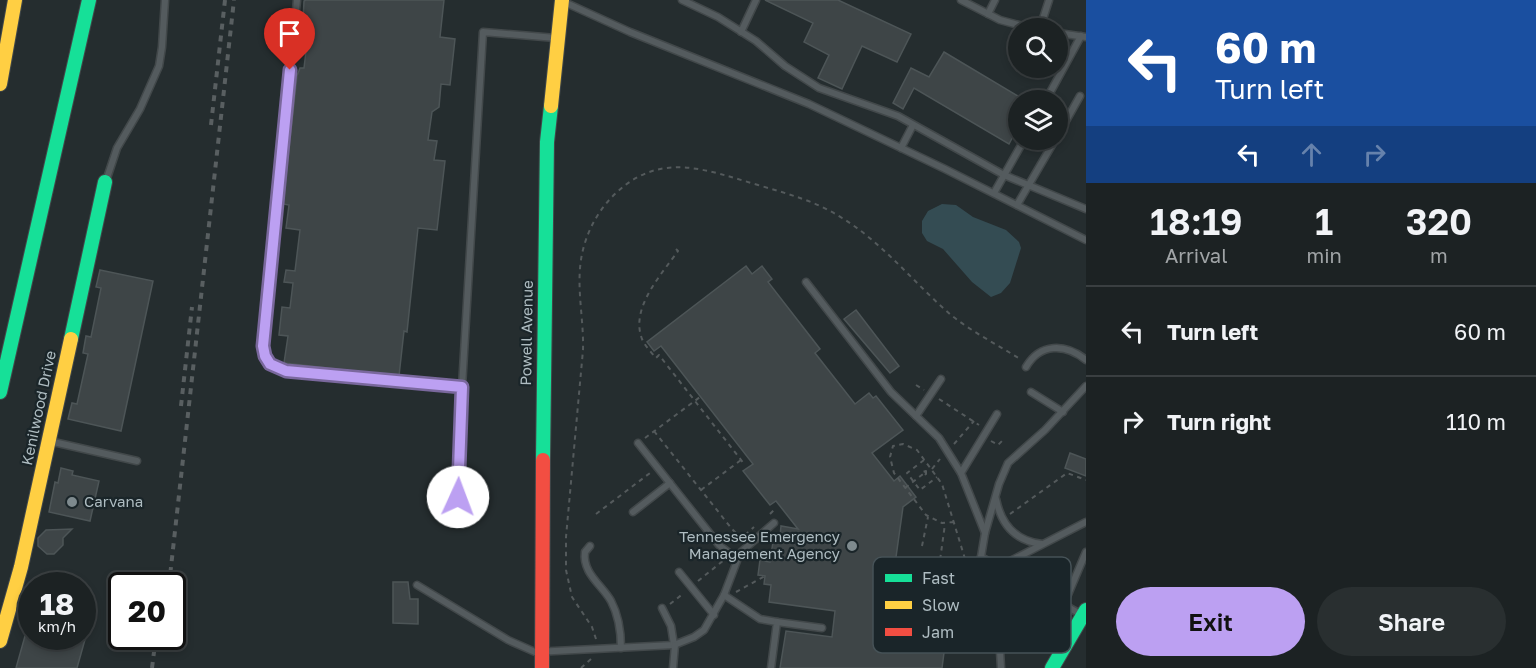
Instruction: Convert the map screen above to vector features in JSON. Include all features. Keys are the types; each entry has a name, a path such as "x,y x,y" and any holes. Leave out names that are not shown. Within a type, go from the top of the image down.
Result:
{"main road":[{"path":"0,84 15,0"},
{"path":"36,227 75,0"},
{"path":"0,392 89,0"},
{"name":"Powell Avenue","path":"542,668 545,202 547,142 560,0"},
{"name":"Kenilwood Drive","path":"0,641 21,567 105,182"},
{"path":"1071,635 1084,613"},
{"path":"1052,668 1061,653"}],"lane":[{"path":"105,182 117,148 140,109 159,66 165,0"},
{"path":"297,0 266,305 263,346 265,356 273,367 286,371 462,387"},
{"path":"560,0 630,32 809,105 994,193 1086,240"},
{"path":"682,0 756,41 785,66 819,88 898,116 1004,175 1086,209"},
{"path":"698,8 702,0"},
{"path":"741,32 756,0"},
{"path":"961,0 988,14 1008,21"},
{"path":"988,14 994,0"},
{"path":"1044,18 1050,0"},
{"path":"458,497 462,387 483,32 558,38"},
{"path":"1052,90 1084,37 1068,35"},
{"path":"1068,117 1080,96"},
{"path":"901,148 913,125"},
{"path":"994,193 1018,150"},
{"path":"1017,205 1049,150"},
{"path":"806,282 891,392 939,438 961,473 985,533"},
{"path":"1027,366 1037,354 1055,346 1072,351 1086,360"},
{"path":"916,416 941,379"},
{"path":"981,557 985,533 1008,463 1086,386"},
{"path":"1031,392 1063,411"},
{"path":"961,473 997,414"},
{"path":"48,441 137,461"},
{"path":"638,443 719,545 737,559"},
{"path":"633,512 670,483"},
{"path":"996,496 1006,525 1026,542 1042,544"},
{"path":"1017,557 1086,522"},
{"path":"417,585 508,640 542,653 675,645 704,630 725,596 737,559 743,549 774,523"},
{"path":"590,546 585,552 585,567 614,608 619,625 621,648"},
{"path":"1071,587 1086,552"},
{"path":"680,572 714,615"},
{"path":"725,596 760,619 822,628"},
{"path":"663,609 671,626 675,645 673,668"},
{"path":"771,668 777,622"},
{"path":"1000,653 1001,668"}],"path":[{"path":"581,668 594,657 597,644 592,627 572,597 566,570 566,537 584,332 579,283 580,263 584,246 597,216 615,194 642,174 664,167 687,168 723,175 813,201 842,217 870,238 953,316 1027,366"},
{"path":"676,249 678,251 657,280 642,307 640,331 644,344 656,358 659,355 745,465"},
{"path":"916,385 991,432 989,439 996,444 1000,445 1005,438"},
{"path":"638,443 700,396"},
{"path":"654,431 732,530 741,538 759,523"},
{"path":"954,522 945,524 928,517 896,477 891,466 892,447 899,443 917,450 937,477 945,490 965,557"},
{"path":"701,490 741,460"},
{"path":"924,460 907,473 920,490 937,477"},
{"path":"596,514 657,468"},
{"path":"1003,519 1067,473 1086,480"},
{"path":"905,488 923,474"},
{"path":"767,516 775,509"},
{"path":"922,546 928,517"},
{"path":"940,557 945,524"},
{"path":"663,609 722,562 729,553"},
{"path":"725,596 765,576"}],"water":[{"path":"942,204 956,205 973,217 1006,230 1019,242 1021,248 1010,283 1001,293 991,297 972,282 943,249 927,241 922,233 922,221 928,211"}],"building":[{"path":"306,0 444,0 440,37 455,39 450,85 441,84 439,107 432,112 428,140 437,141 434,160 445,161 437,230 418,228 407,332 404,331 399,376 284,363 288,336 279,335 282,307 290,308 293,283 284,282 286,270 295,271 300,230 286,228 289,205 283,204 297,76 300,68 304,68 308,34 299,33"},
{"path":"765,0 838,0 911,34 897,62 862,46 842,89 818,78 829,55 804,42 813,23"},
{"path":"944,52 1008,90 1008,143 914,88 903,109 893,103 911,68 929,77"},
{"path":"746,266 752,274 762,266 772,279 768,282 820,349 815,353 855,404 869,393 873,398 876,396 903,430 872,453 894,481 900,476 916,497 903,507 896,557 873,557 873,653 944,653 942,668 780,668 786,631 832,637 835,611 769,602 771,585 764,584 765,576 758,575 760,560 770,562 774,535 780,536 781,526 798,529 776,501 770,505 743,471 753,464 661,346 654,351 647,342"},
{"path":"100,270 153,281 121,431 68,419 72,403 77,404 88,354 83,353 86,336 91,337 101,288 96,287"},
{"path":"856,310 899,366 890,373 844,319"},
{"path":"1070,453 1086,459 1086,476 1065,468"},
{"path":"61,468 73,471 72,475 99,481 90,521 49,512 55,482 58,483"},
{"path":"72,529 63,538 63,545 54,554 47,554 38,546 38,538 46,530"},
{"path":"393,582 408,582 410,599 418,599 418,624 393,623"},
{"path":"21,650 82,650 77,668 16,668"}],"railway":[{"path":"211,125 225,0"},
{"path":"170,572 234,0"},
{"path":"181,406 192,307"},
{"path":"152,668 154,650"}],"traffic: fast":[{"path":"0,392 89,0"},
{"path":"543,460 547,142 551,106"},
{"path":"71,339 105,182"},
{"path":"1071,636 1086,610"},
{"path":"1052,668 1061,653"}],"traffic: slow":[{"path":"0,84 15,0"},
{"path":"551,106 562,0"},
{"path":"0,641 21,567 71,339"}],"traffic: jam":[{"path":"542,668 543,460"}],"place":[{"name":"Carvana","path":"72,502"},
{"name":"Tennessee Emergency Management Agency","path":"852,546"}],"route":[{"path":"290,70 266,305 263,346 265,356 273,367 286,371 462,387 458,497"}]}
